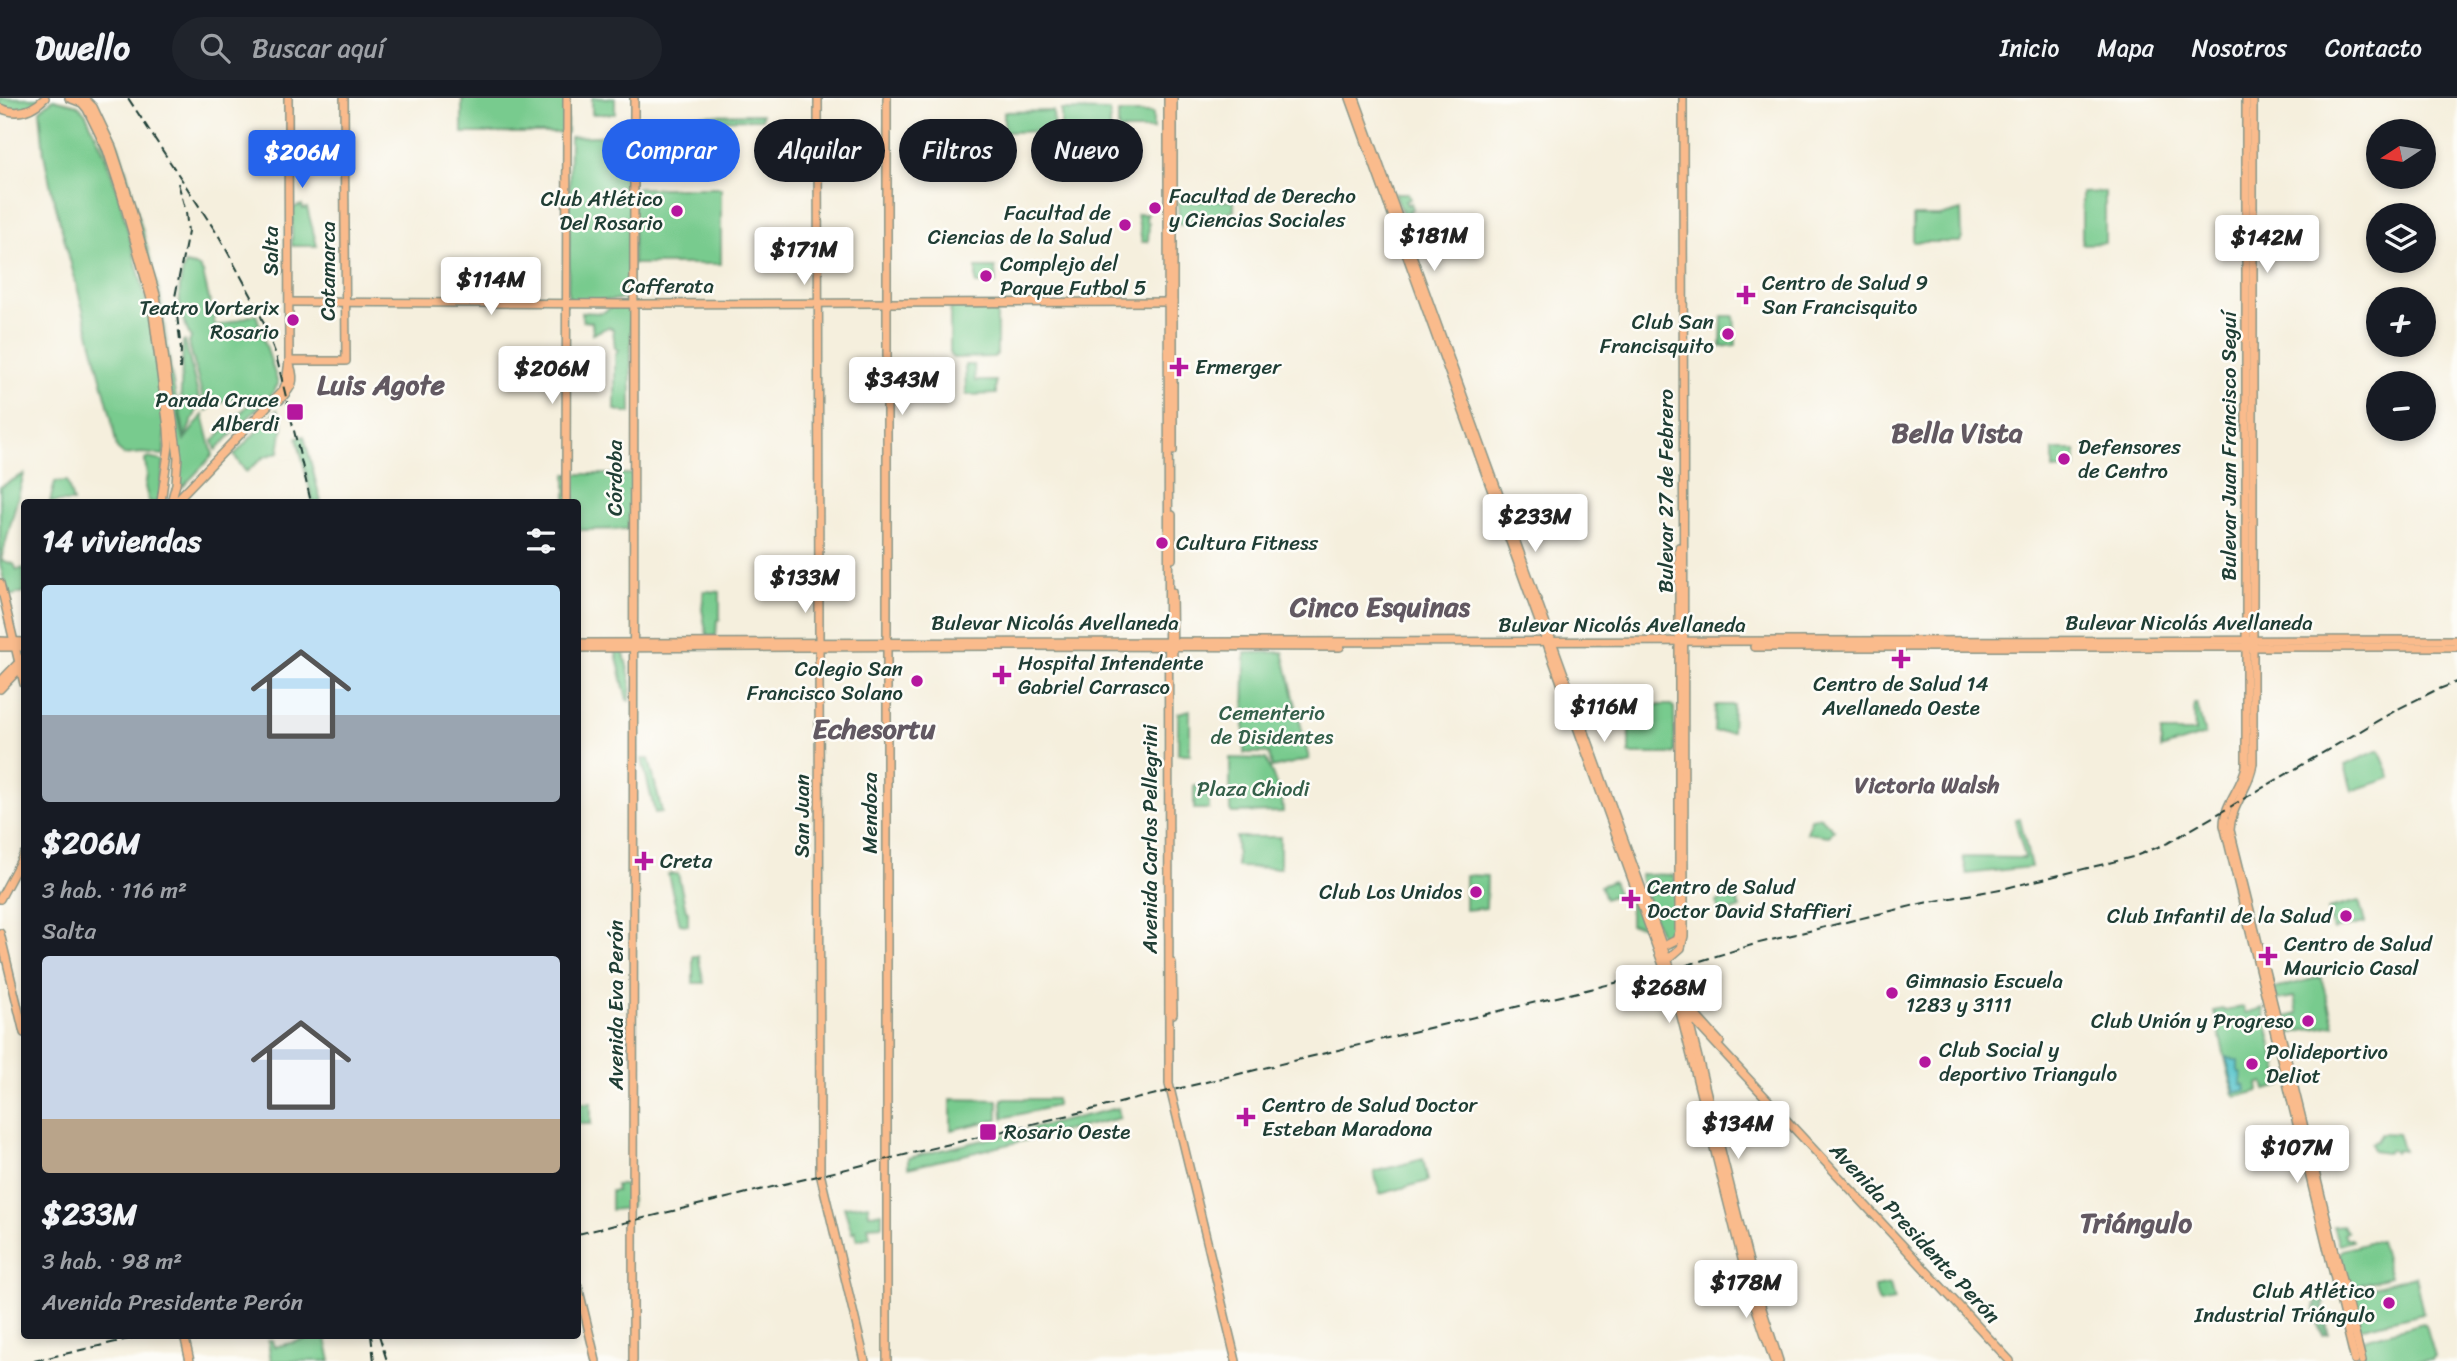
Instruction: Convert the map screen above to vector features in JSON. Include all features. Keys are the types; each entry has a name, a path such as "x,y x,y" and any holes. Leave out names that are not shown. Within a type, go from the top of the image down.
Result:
{"main road":[{"path":"0,108 21,112 34,107 45,98"},
{"path":"69,98 82,103 87,109 107,150 151,299 168,428 169,446 162,499"},
{"path":"84,98 93,107 116,158 156,295 178,457 176,499"},
{"name":"Salta","path":"288,98 289,361"},
{"name":"Catamarca","path":"289,361 346,361 344,98"},
{"path":"566,499 567,98"},
{"name":"Córdoba","path":"633,645 634,98"},
{"name":"San Juan","path":"818,98 820,1173 865,1361"},
{"name":"Mendoza","path":"887,98 887,1361"},
{"name":"Avenida Carlos Pellegrini","path":"1171,98 1169,1084 1239,1361"},
{"name":"Avenida Presidente Perón","path":"1350,98 1550,645"},
{"name":"Avenida Presidente Perón","path":"1355,98 1681,1003 1686,1012 1709,1033 2010,1361"},
{"name":"Bulevar 27 de Febrero","path":"1659,948 1676,940 1679,932 1681,98"},
{"name":"Bulevar Juan Francisco Seguí","path":"2246,98 2252,768 2234,808 2230,831 2362,1361"},
{"name":"Bulevar Juan Francisco Seguí","path":"2253,98 2246,766 2226,811 2225,831 2355,1361"},
{"name":"Cafferata","path":"289,302 1171,302"},
{"path":"179,499 291,389 294,378 289,361"},
{"path":"179,499 284,388 289,361"},
{"path":"176,484 180,488 188,489"},
{"path":"0,583 21,660"},
{"name":"Bulevar Nicolás Avellaneda","path":"581,643 1681,645 2457,640"},
{"name":"Bulevar Nicolás Avellaneda","path":"2249,643 2457,646"},
{"path":"0,644 21,644"},
{"name":"Bulevar Nicolás Avellaneda","path":"581,648 633,645"},
{"name":"Avenida Eva Perón","path":"633,645 634,1361"},
{"name":"Bulevar 27 de Febrero","path":"1666,961 1681,948 1684,936 1681,645"},
{"path":"0,682 21,664"},
{"path":"0,689 21,664"},
{"path":"0,891 21,852"},
{"path":"0,899 21,860"},
{"path":"0,933 21,1020"},
{"name":"Avenida Presidente Perón","path":"1659,948 1681,1003 2015,1361"},
{"path":"1681,1003 1756,1290 1779,1361"},
{"path":"1686,1012 1750,1291 1774,1361"},
{"path":"1690,1038 1709,1033"},
{"path":"581,1298 596,1361"},
{"path":"185,1339 190,1361"}],"green space":[{"path":"0,98 45,98 27,111 0,108"},
{"path":"87,98 90,98 118,145 127,174 160,294 184,440 203,415 213,455 183,487 178,483 158,295"},
{"path":"462,98 567,98 567,133 462,133"},
{"path":"592,98 615,98 615,114 592,114"},
{"path":"53,99 78,105 86,114 118,193 150,315 165,428 164,455 124,455 117,449 111,416 44,154 40,110"},
{"path":"1061,110 1110,111 1110,119 1061,119"},
{"path":"1053,111 1053,119 1031,119 1031,131 1017,132 1017,119 1004,119 1004,112"},
{"path":"1118,113 1153,113 1153,130 1143,130 1143,119 1118,119"},
{"path":"762,114 762,119 693,119 693,115"},
{"path":"602,136 602,182 631,182 630,299 574,302 568,296 570,137"},
{"name":"Club Atlético Del Rosario","path":"634,188 721,188 721,264 633,264"},
{"path":"2105,192 2105,243 2082,244 2082,193"},
{"path":"1395,193 1408,193 1410,199 1405,201 1407,205 1411,203 1413,209 1409,211 1414,227 1408,229"},
{"path":"1178,201 1234,201 1234,211 1179,225"},
{"path":"302,205 303,209 307,208 317,246 292,246 292,208"},
{"path":"1961,210 1960,242 1913,242 1913,216 1940,216"},
{"path":"1137,214 1148,214 1148,242 1142,242"},
{"path":"185,264 199,267 203,273 215,325 256,314 278,384 273,393 216,450 213,441 251,402 227,400 206,411 189,343 191,338 181,310 180,283"},
{"name":"Complejo del Parque Futbol 5","path":"976,268 995,268 996,283 976,284"},
{"path":"613,306 631,307 631,413 615,410 615,356 618,350 615,348 613,329 608,327 593,334 592,322 583,321 582,312 602,313"},
{"path":"953,306 997,309 997,354 994,357 953,358 950,355 950,310"},
{"name":"Club San Francisquito","path":"1722,316 1734,316 1736,345 1721,347"},
{"path":"183,341 200,403 185,437 180,412"},
{"path":"965,365 974,365 975,381 996,381 996,394 966,395"},
{"path":"277,410 283,425 279,452 264,457 246,472 234,455"},
{"path":"304,436 320,499 312,499 297,438"},
{"name":"Defensores de Centro","path":"2053,450 2075,450 2076,468 2053,470"},
{"path":"147,458 164,461 159,499 148,499 145,487"},
{"path":"24,474 1,560 14,564 17,570 21,569 21,593 10,596 7,594 0,564 0,487"},
{"path":"566,474 633,474 633,529 581,530 581,499 566,499"},
{"path":"67,481 72,499 51,499 55,482"},
{"path":"704,591 720,592 720,619 717,620 716,636 707,636 702,609"},
{"path":"615,649 623,649 631,682 630,701 627,700"},
{"name":"Cementerio de Disidentes","path":"1283,652 1309,759 1272,768 1269,753 1244,753 1245,653"},
{"path":"2194,704 2197,704 2205,735 2161,749 2161,732 2195,732"},
{"path":"1631,705 1674,707 1673,754 1629,754"},
{"path":"1717,705 1733,705 1732,732 1714,732"},
{"path":"1190,710 1190,754 1178,754 1178,713"},
{"path":"2379,750 2391,778 2352,791 2345,765"},
{"name":"Plaza Chiodi","path":"1230,758 1266,759 1282,799 1283,812 1232,813"},
{"path":"642,759 649,759 662,812 655,813"},
{"path":"1194,786 1209,786 1209,809 1194,809"},
{"path":"1821,817 1834,830 1829,836 1807,833 1811,819"},
{"path":"2020,819 2031,867 1967,874 1963,857 2025,858 2015,820"},
{"path":"1236,837 1280,837 1280,868 1237,867"},
{"path":"668,874 678,874 688,911 688,925 680,924"},
{"path":"1642,874 1673,875 1675,880 1676,933 1663,943 1640,878"},
{"name":"Club Los Unidos","path":"1465,875 1487,876 1486,908 1465,910"},
{"path":"1613,881 1618,894 1605,899 1600,886"},
{"path":"1735,895 1740,908 1721,915 1716,902"},
{"name":"Club Infantil de la Salud","path":"2359,901 2365,923 2333,930 2328,909"},
{"path":"1636,902 1645,926 1630,925 1630,903"},
{"path":"693,956 698,956 704,983 693,983"},
{"path":"2321,977 2334,1025 2286,1034 2282,1018 2298,1014 2294,997 2277,1000 2274,989"},
{"name":"Polideportivo Deliot","path":"2243,1007 2245,1013 2263,1008 2282,1086 2266,1090 2264,1082 2258,1084 2259,1091 2237,1097 2234,1095 2214,1011"},
{"path":"951,1099 998,1100 998,1119 951,1130"},
{"path":"1002,1099 1056,1099 1056,1106 1003,1118"},
{"path":"581,1103 591,1103 591,1124 581,1124"},
{"path":"1118,1108 1120,1118 908,1168 908,1158"},
{"path":"2382,1133 2398,1134 2404,1150 2397,1149 2395,1152 2391,1149 2386,1153 2373,1151 2371,1143 2377,1141"},
{"path":"1423,1159 1428,1181 1380,1194 1374,1172"},
{"path":"616,1185 631,1185 629,1208 611,1210 611,1191 617,1191"},
{"path":"868,1204 869,1214 882,1213 882,1225 868,1226 870,1237 857,1240 844,1207"},
{"path":"2342,1225 2347,1231 2344,1233 2346,1238 2352,1241 2339,1245 2333,1226"},
{"path":"2380,1240 2390,1277 2349,1287 2340,1253 2342,1250"},
{"path":"2415,1276 2423,1313 2359,1328 2350,1293"},
{"path":"1890,1284 1894,1300 1880,1303 1874,1287"},
{"path":"2320,1294 2325,1301 2323,1310 2328,1334 2323,1335 2315,1314"},
{"path":"2423,1323 2426,1325 2435,1357 2432,1360 2366,1361 2363,1339"},
{"path":"308,1339 326,1339 331,1361 271,1361 268,1341 272,1340 274,1347"}],"water":[{"path":"2226,1057 2238,1061 2238,1070 2242,1074 2241,1085 2245,1085 2246,1090 2235,1093"}],"railway":[{"path":"128,98 220,238 257,306 276,355 310,499"},
{"path":"178,183 188,232 175,297 181,350 180,369"},
{"path":"581,1233 1681,967 1755,944 1924,903 2006,888 2133,857 2168,843 2398,709 2457,682"},
{"path":"34,1361 129,1339"},
{"path":"371,1339 374,1361"},
{"path":"380,1339 387,1361"}],"place":[{"name":"Facultad de Derecho y Ciencias Sociales","path":"1155,208"},
{"name":"Club Atlético Del Rosario","path":"677,211"},
{"name":"Facultad de Ciencias de la Salud","path":"1125,225"},
{"name":"Complejo del Parque Futbol 5","path":"986,276"},
{"name":"Centro de Salud 9 San Francisquito","path":"1746,295"},
{"name":"Teatro Vorterix Rosario","path":"293,320"},
{"name":"Club San Francisquito","path":"1728,334"},
{"name":"Ermerger","path":"1179,367"},
{"name":"Parada Cruce Alberdi","path":"295,412"},
{"name":"Defensores de Centro","path":"2064,459"},
{"name":"Cultura Fitness","path":"1162,543"},
{"name":"Centro de Salud 14 Avellaneda Oeste","path":"1901,659"},
{"name":"Hospital Intendente Gabriel Carrasco","path":"1002,675"},
{"name":"Colegio San Francisco Solano","path":"917,681"},
{"name":"Creta","path":"644,861"},
{"name":"Club Los Unidos","path":"1476,892"},
{"name":"Centro de Salud Doctor David Staffieri","path":"1631,899"},
{"name":"Club Infantil de la Salud","path":"2346,916"},
{"name":"Centro de Salud Mauricio Casal","path":"2268,956"},
{"name":"Gimnasio Escuela 1283 y 3111","path":"1892,993"},
{"name":"Club Unión y Progreso","path":"2308,1021"},
{"name":"Club Social y deportivo Triangulo","path":"1925,1062"},
{"name":"Polideportivo Deliot","path":"2252,1064"},
{"name":"Centro de Salud Doctor Esteban Maradona","path":"1246,1117"},
{"name":"Rosario Oeste","path":"988,1132"},
{"name":"Club Atlético Industrial Triángulo","path":"2389,1303"}],"district":[{"name":"Luis Agote","path":"381,384"},
{"name":"Bella Vista","path":"1957,432"},
{"name":"Cinco Esquinas","path":"1380,606"},
{"name":"Echesortu","path":"874,728"},
{"name":"Victoria Walsh","path":"1927,785"},
{"name":"Triángulo","path":"2136,1222"}]}
